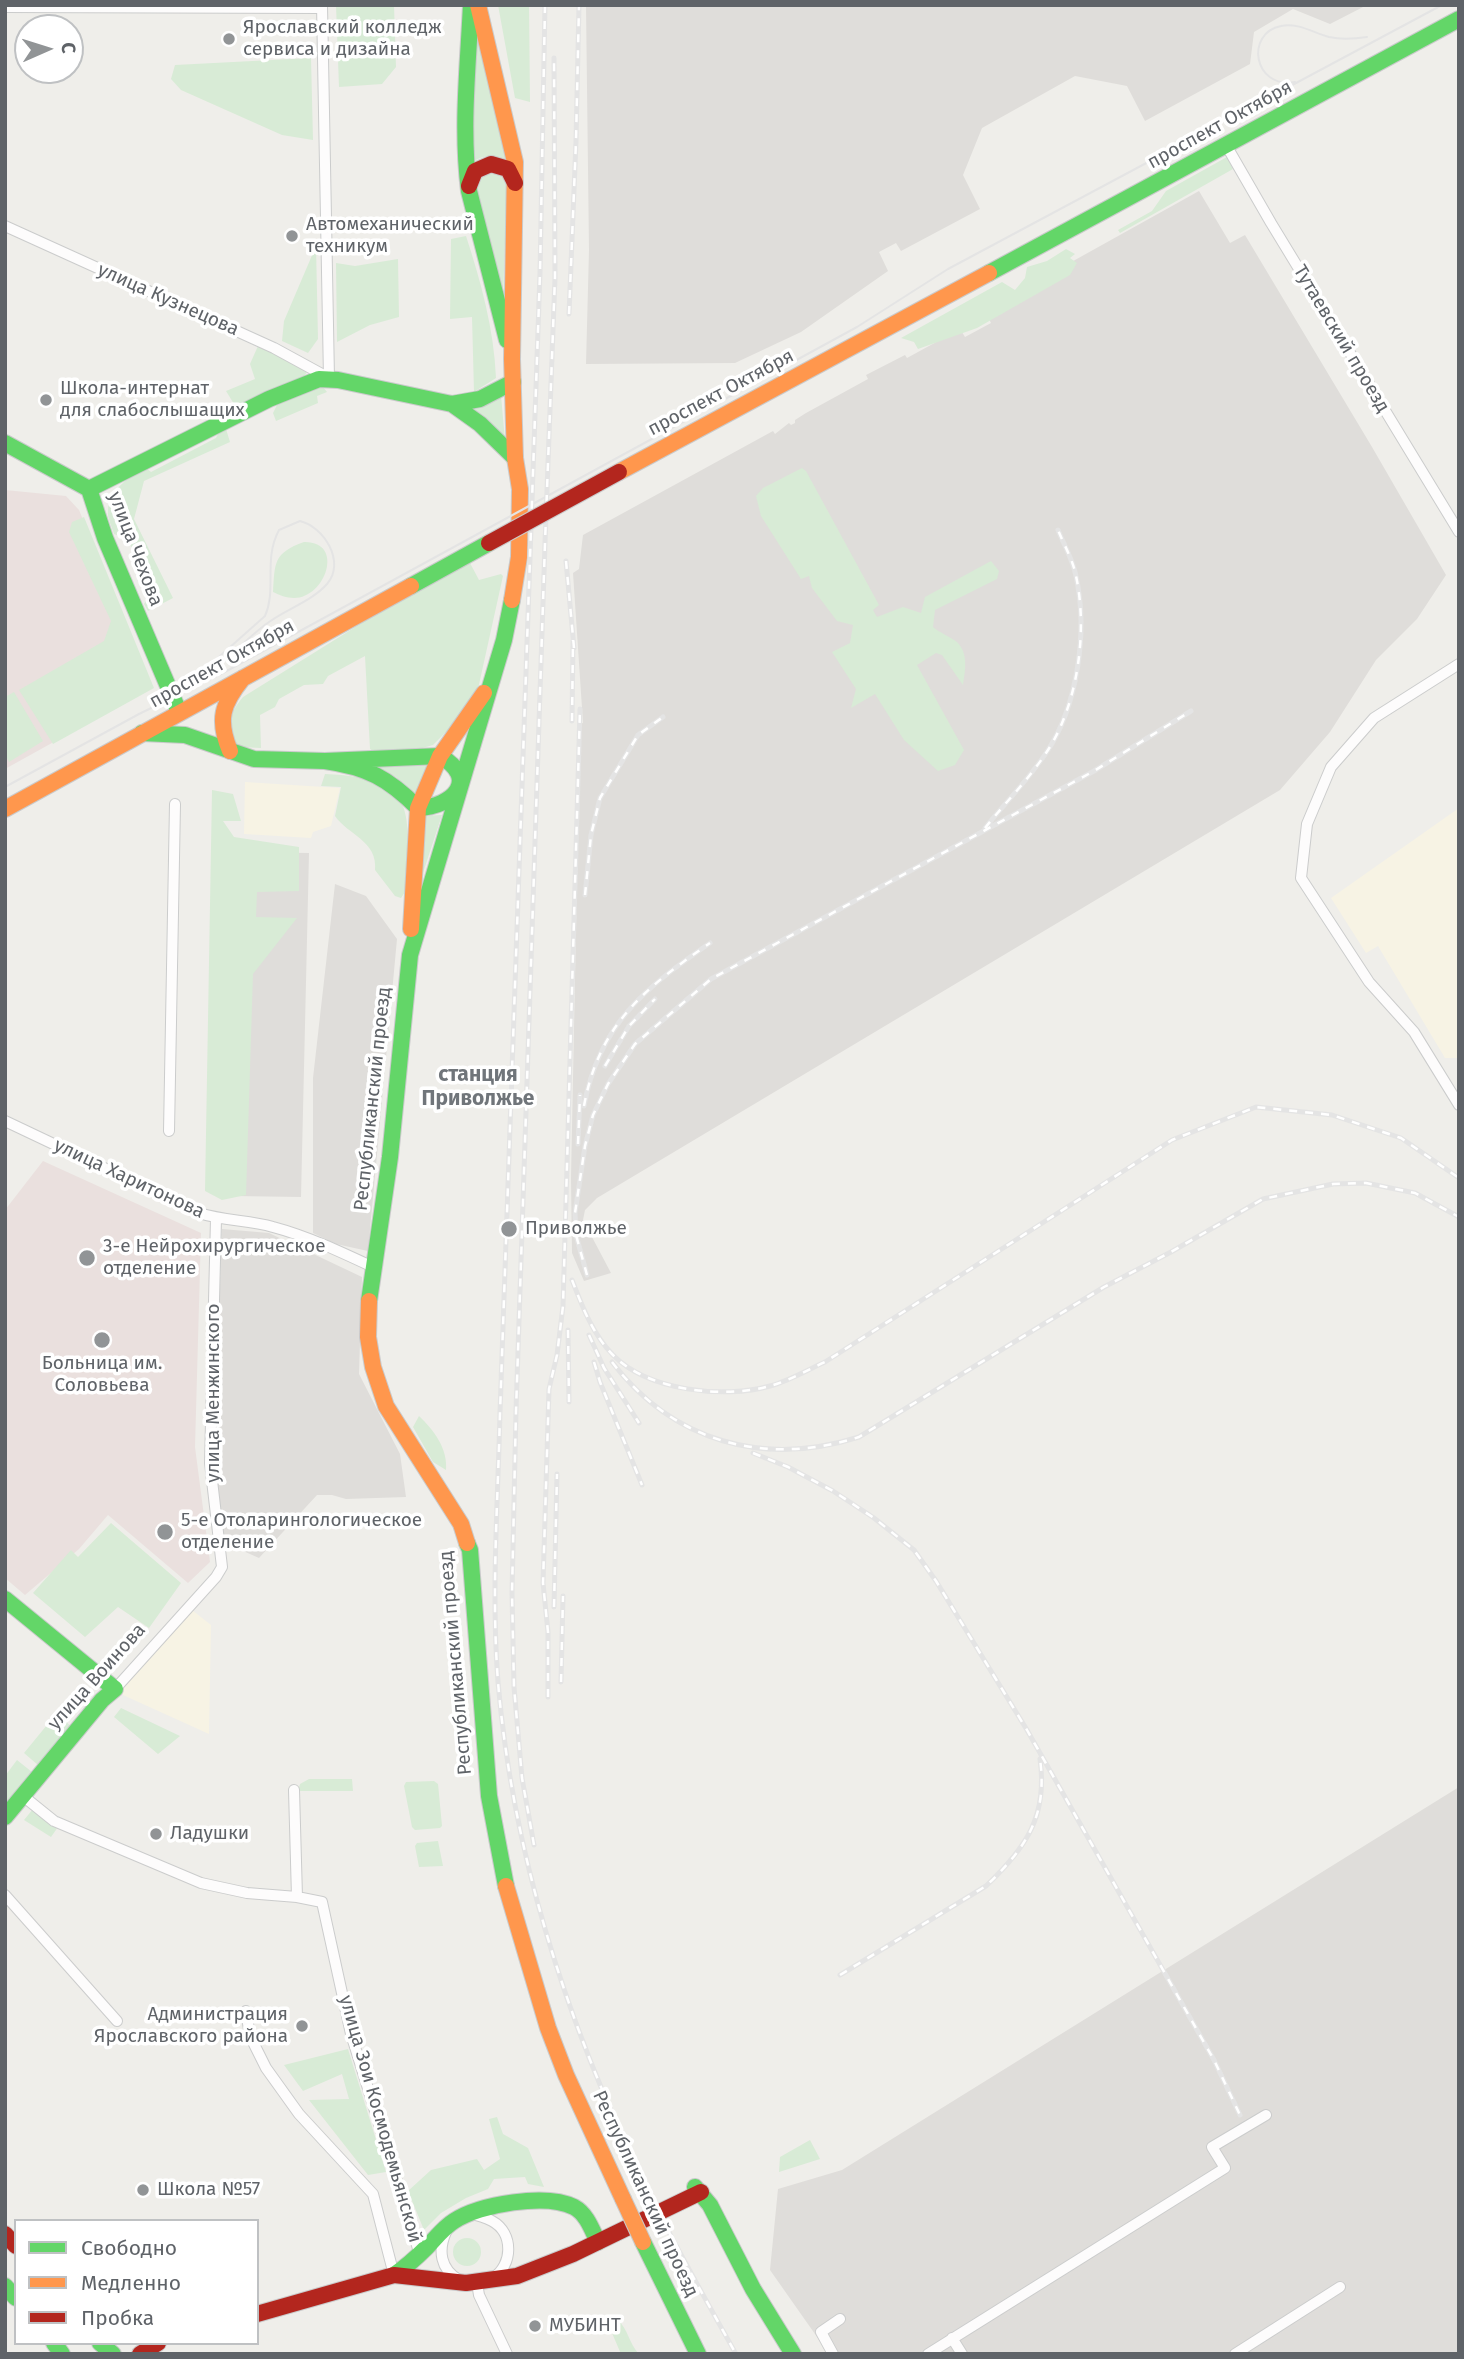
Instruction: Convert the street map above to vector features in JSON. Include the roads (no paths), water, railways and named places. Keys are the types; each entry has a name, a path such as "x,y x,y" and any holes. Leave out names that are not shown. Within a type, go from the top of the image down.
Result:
{"main road":[{"name":"Республиканский проезд","path":"471,5 464,140 469,191 512,359"},
{"name":"Республиканский проезд","path":"410,956 507,627 510,489 515,458 512,359 516,185 512,143 478,5"},
{"name":"проспект Октября","path":"5,809 246,674 1459,19"},
{"path":"469,191 470,179 475,170 491,163 508,169 516,185"},
{"path":"89,489 269,399 310,382 329,378 453,404 480,399 513,382"},
{"path":"453,404 480,424 515,458"},
{"name":"улица Чехова","path":"5,443 89,489 105,538 179,712"},
{"path":"230,751 222,736 221,717 233,690 246,674"},
{"name":"Республиканский проезд","path":"491,681 440,756 418,808 410,956 390,1157 368,1310 368,1337 373,1367 386,1406 461,1524 470,1550 489,1796 498,1849 520,1941 548,2028 566,2076 698,2354"},
{"path":"142,733 185,735 254,758 340,762 385,777 418,808 438,807 454,797 459,790 457,768 449,759 440,756 430,754 325,761"},
{"path":"5,1599 115,1689"},
{"name":"улица Воинова","path":"5,1817 102,1700 115,1689"},
{"path":"259,2313 394,2276 477,2283 517,2276 699,2189 793,2354"},
{"path":"394,2276 461,2217 485,2207 551,2202 573,2206 585,2216 596,2238"}],"street":[{"path":"5,8 322,6 329,378"},
{"name":"Тутаевский проезд","path":"1226,145 1459,532"},
{"name":"улица Кузнецова","path":"5,226 274,348 329,378"},
{"path":"1459,664 1374,718 1331,767 1307,824 1301,878 1369,982 1414,1032 1459,1105"},
{"path":"169,1131 175,804"},
{"name":"улица Харитонова","path":"5,1121 199,1213 216,1219 276,1227 373,1268"},
{"name":"улица Менжинского","path":"216,1219 209,1463 222,1567"},
{"name":"улица Воинова","path":"115,1689 222,1567"},
{"path":"23,1796 54,1821 201,1883 247,1893 297,1897 294,1790"},
{"path":"5,1895 117,2021"},
{"name":"улица Зои Космодемьянской","path":"297,1897 322,1902 351,2034 420,2255"},
{"name":"улица Зои Космодемьянской","path":"246,2011 250,2036 266,2068 304,2119 373,2194 394,2276"},
{"path":"928,2354 1225,2168 1212,2147 1266,2115"},
{"path":"461,2217 492,2221 501,2229 507,2239 509,2252 506,2264 498,2275 477,2283 452,2276 442,2263 440,2247 461,2217"},
{"path":"477,2283 479,2295 507,2354"},
{"path":"1239,2353 1340,2287"},
{"path":"833,2354 821,2332 840,2319"},
{"path":"952,2338 962,2354"}],"tram line":[{"path":"5,787 139,714 223,673 857,327 948,269 1442,5"},
{"path":"1295,82 1281,82 1270,77 1263,69 1259,49 1262,39 1270,31 1293,25 1334,38 1367,37"},
{"path":"193,680 265,616 270,595 272,552 279,530 300,521 317,530 330,547 333,556 334,566 327,584 314,595 276,617 212,672"}],"railway":[{"path":"545,5 540,273 496,1547 498,1682 517,1814 531,1879 570,2007 620,2131 648,2191 736,2354"},
{"path":"569,314 579,5"},
{"path":"534,1845 522,1778 514,1687 512,1593 555,277 554,58"},
{"path":"985,828 1046,753 1057,734 1073,691 1080,644 1079,597 1073,564 1058,530"},
{"path":"566,561 574,648"},
{"path":"572,721 573,640"},
{"path":"548,1697 548,1632 543,1583 549,1389 557,1355 563,1306 580,709"},
{"path":"587,1275 576,1235 575,1213 585,1146 593,1115 608,1084 635,1044 711,979 1094,771 1191,711"},
{"path":"585,895 591,835 600,798 638,735 663,717"},
{"path":"584,1106 591,1077 613,1030 646,993 710,943"},
{"path":"605,1066 629,1026 655,999"},
{"path":"578,1144 580,1095"},
{"path":"572,1280 594,1329 613,1355 628,1367 646,1377 687,1389 731,1392 751,1390 784,1381 825,1362 1172,1140 1256,1107 1332,1115 1401,1138 1459,1178"},
{"path":"612,1362 636,1389 663,1412 692,1429 723,1441 755,1448 824,1446 859,1437 1104,1287 1263,1199 1333,1184 1366,1183 1415,1193 1459,1217"},
{"path":"568,1330 569,1402"},
{"path":"589,1335 604,1368 639,1423"},
{"path":"594,1362 642,1485"},
{"path":"753,1453 788,1467 833,1491 874,1518 914,1550 936,1581 1027,1730 1214,2060 1240,2115"},
{"path":"554,1607 557,1474"},
{"path":"561,1682 563,1596"},
{"path":"840,1975 986,1886 1000,1872 1023,1844 1037,1814 1041,1798 1040,1759"}],"place":[{"name":"Ярославский колледж сервиса и дизайна","path":"229,39"},
{"name":"Автомеханический техникум","path":"292,236"},
{"name":"Школа-интернат для слабослышащих","path":"46,400"},
{"name":"Приволжье","path":"509,1229"},
{"name":"3-е Нейрохирургическое отделение","path":"87,1258"},
{"name":"Больница им. Соловьева","path":"102,1340"},
{"name":"5-е Отоларингологическое отделение","path":"165,1532"},
{"name":"Ладушки","path":"156,1834"},
{"name":"Администрация Ярославского района","path":"302,2026"},
{"name":"Школа №57","path":"143,2190"},
{"name":"МУБИНТ","path":"535,2326"}],"district":[{"name":"станция Приволжье","path":"478,1087"}]}
